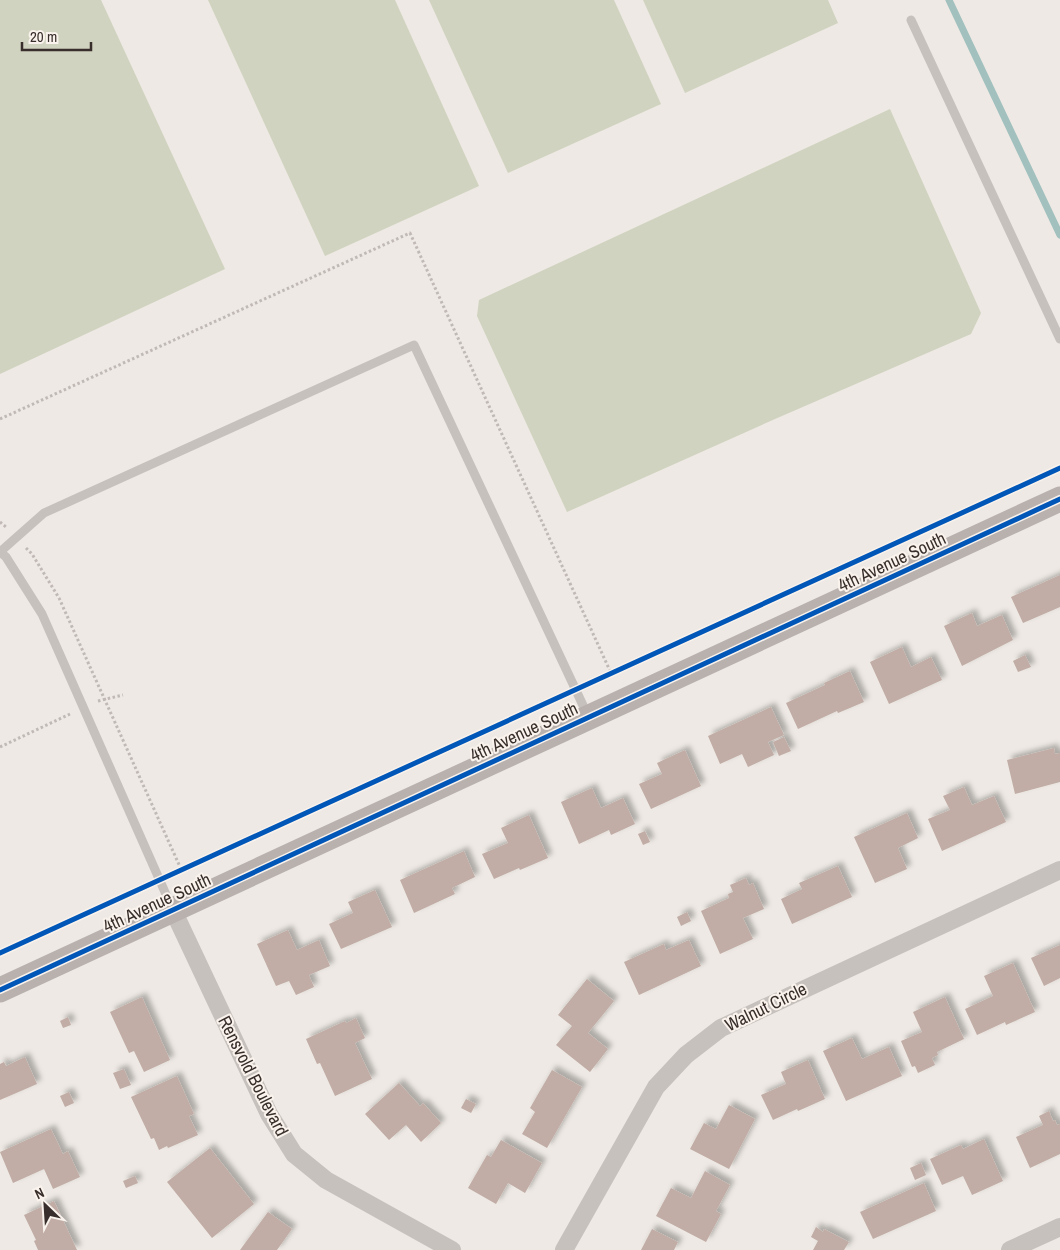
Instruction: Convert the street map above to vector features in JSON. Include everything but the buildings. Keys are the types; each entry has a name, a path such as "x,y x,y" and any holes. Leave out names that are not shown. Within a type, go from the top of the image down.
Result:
{"street":[{"name":"4th Avenue South","path":"0,990 1060,499"},
{"name":"Walnut Circle","path":"564,1250 656,1087 686,1055 721,1028 1060,870"},
{"name":"Rensvold Boulevard","path":"173,910 269,1114 294,1154 326,1180 452,1250"},
{"path":"1010,1250 1060,1227"}],"lane":[{"path":"911,20 1060,339"},
{"path":"173,910 42,614 6,557 0,552 44,513 414,345 589,718"}],"path":[{"path":"0,419 410,233 610,673"},
{"path":"0,522 32,554 59,598 181,868"},
{"path":"575,689 620,668"},
{"path":"0,746 105,699 123,695"},
{"path":"159,879 190,864"}],"green space":[{"path":"0,0 101,0 225,269 0,374"},
{"path":"208,0 395,0 479,186 325,256"},
{"path":"429,0 614,0 661,104 508,173"},
{"path":"643,0 828,0 838,23 685,93"},
{"path":"890,109 981,313 971,334 567,512 477,316 479,300"}],"waterway":[{"path":"949,0 1060,235"}],"cycle path":[{"path":"0,953 1060,468"},
{"path":"0,990 1060,499"}]}
